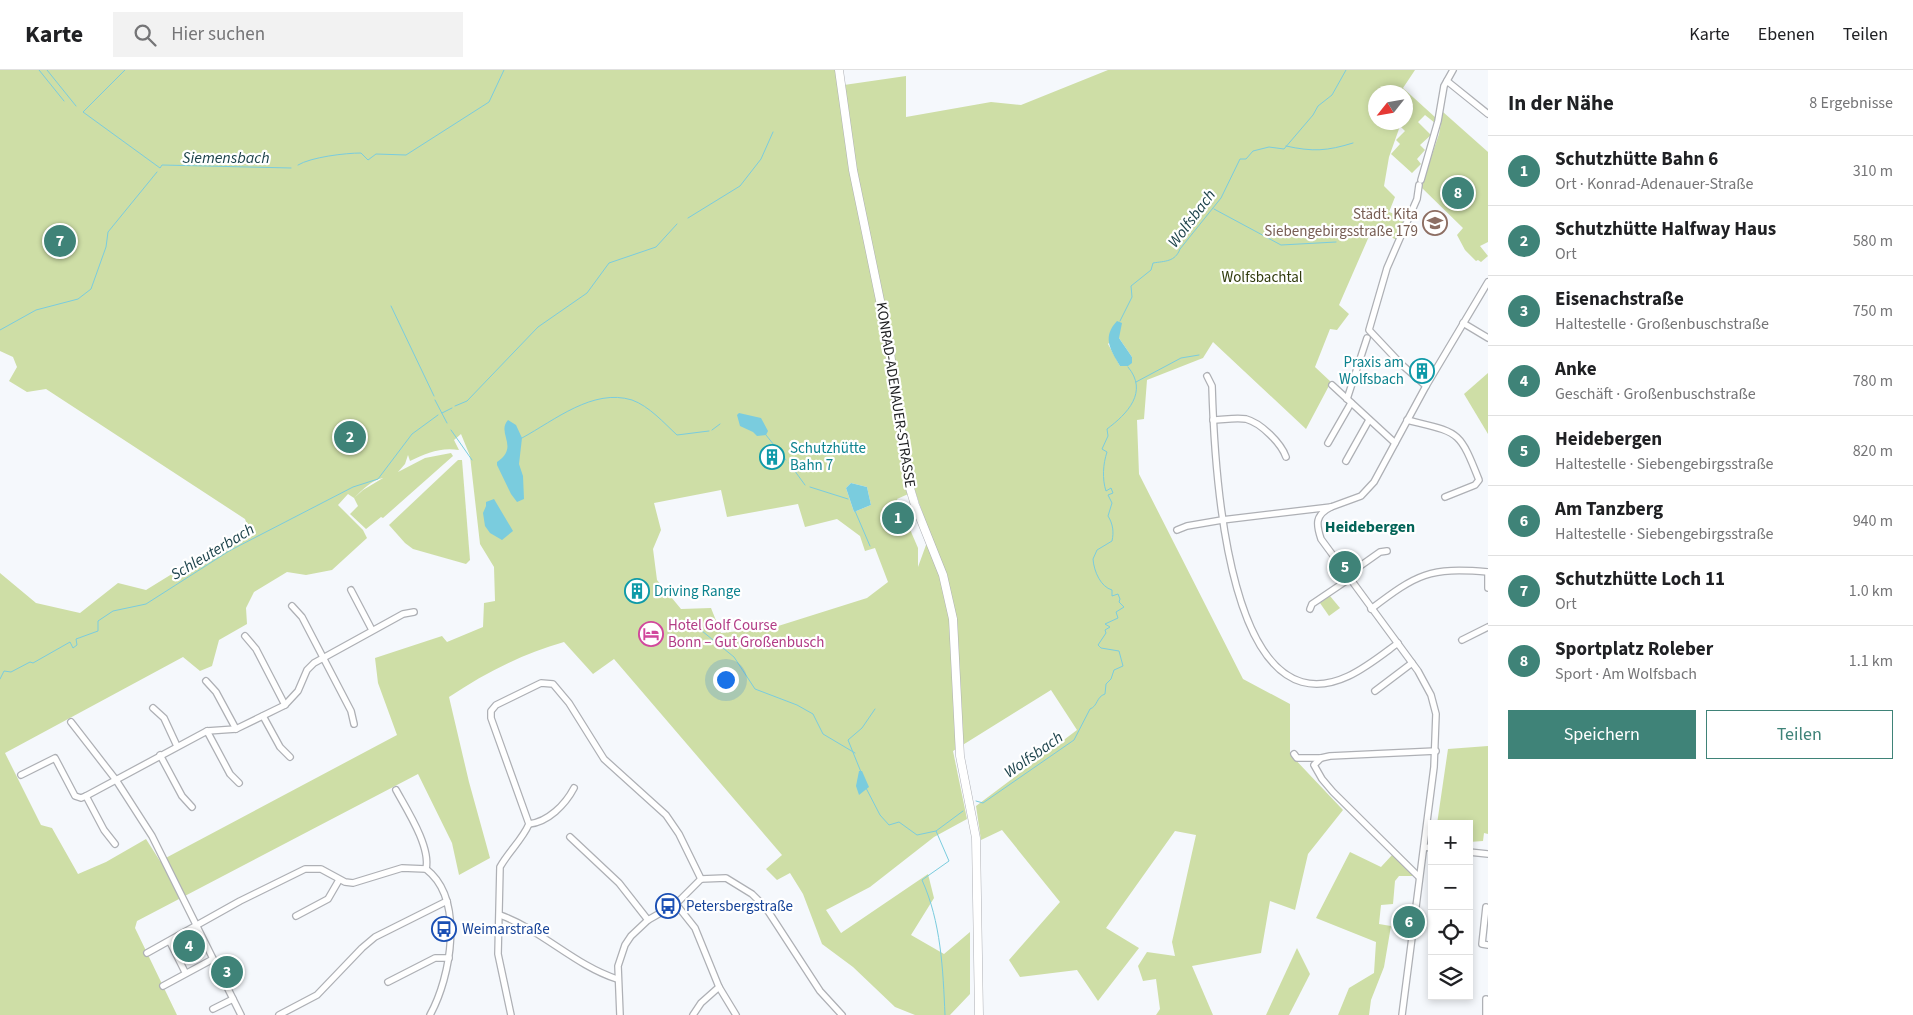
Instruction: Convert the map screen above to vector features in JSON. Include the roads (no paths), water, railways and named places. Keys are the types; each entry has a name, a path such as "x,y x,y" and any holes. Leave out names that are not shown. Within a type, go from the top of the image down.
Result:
{"street":[{"name":"KONRAD-ADENAUER-STRASSE","path":"839,70 853,170 888,339 910,485 915,505 943,575 953,619 960,756 976,838 979,1015"},
{"path":"1426,386 1401,364 1369,330 1387,268 1418,199 1420,182 1438,121 1447,81 1453,70"},
{"path":"1447,81 1488,114"},
{"path":"1402,1015 1436,751 1437,726 1434,703 1428,687 1412,663 1347,578 1321,539 1317,528 1318,518 1322,512 1354,500 1367,490 1488,282"},
{"path":"1463,323 1488,338"},
{"path":"1328,443 1349,401 1367,338"},
{"path":"1207,376 1212,386 1216,470 1222,520 1236,584 1250,623 1264,652 1288,675 1303,682 1340,679 1359,670 1398,643"},
{"path":"1332,385 1396,443"},
{"path":"1213,420 1239,419 1254,422 1282,447 1286,457"},
{"path":"1346,461 1369,420"},
{"path":"1407,420 1451,431 1464,443 1479,480 1475,485 1445,497"},
{"path":"1177,530 1187,526 1222,520 1331,508"},
{"path":"1310,609 1312,604 1380,552 1387,551"},
{"path":"1371,609 1406,583 1421,576 1448,570 1488,572 1488,588"},
{"path":"351,590 372,630"},
{"path":"292,606 302,617 351,711 354,724"},
{"path":"21,775 55,758 75,796 81,798 86,796 207,731 236,729 285,705 298,691 307,670 322,656 403,614 414,612"},
{"path":"1462,640 1488,628"},
{"path":"245,636 256,649 285,705"},
{"path":"1375,691 1412,663"},
{"path":"206,681 216,692 236,729"},
{"path":"510,1015 498,954 500,867 506,856 525,834 529,824 491,718 491,711 496,705 546,682 553,684 569,704 604,759 666,814 679,834 701,879"},
{"path":"153,708 164,718 178,746"},
{"path":"264,716 280,747 290,757"},
{"path":"71,722 116,780 152,836 241,1015"},
{"path":"207,731 230,774 239,783"},
{"path":"1294,754 1298,758 1321,758 1436,751"},
{"path":"160,755 182,796 192,807"},
{"path":"1321,758 1314,765 1322,779 1419,877"},
{"path":"529,824 544,821 568,800 574,788"},
{"path":"396,790 418,834 426,857 426,869"},
{"path":"86,796 104,830 115,844"},
{"path":"570,837 619,883 648,920"},
{"path":"1424,847 1428,848"},
{"path":"1473,852 1488,854"},
{"path":"147,953 170,942 172,938 198,926 253,894 305,869 326,871 339,880 359,883 402,868 426,869 436,878 447,901 450,919 445,978 430,1015"},
{"path":"620,1015 617,979 618,966 625,945 631,936 648,920 676,904 701,879 726,878 752,894 766,908 820,991 842,1015"},
{"path":"296,916 328,899 339,880"},
{"path":"280,1015 290,1013 317,995 375,937 447,901"},
{"path":"676,904 694,928 719,987 736,1015"},
{"path":"1486,907 1482,944 1488,946"},
{"path":"500,915 553,943 598,973 617,979"},
{"path":"170,942 185,972"},
{"path":"388,982 438,957 448,958"},
{"path":"162,986 183,976 185,972 213,959"},
{"path":"693,1015 701,1003 719,987"},
{"path":"212,1009 233,999"},
{"path":"1486,1000 1486,1015"}],"water":[{"path":"1117,321 1122,323 1119,338 1132,357 1132,363 1128,366 1120,366 1109,343 1110,332"},
{"path":"739,413 761,418 768,431 766,435 757,436 740,426 737,415"},
{"path":"508,420 516,425 522,438 519,464 523,476 524,499 517,502 497,465 497,462 507,451 504,430"},
{"path":"851,483 867,487 871,505 854,512 846,488"},
{"path":"494,499 513,531 502,540 490,533 485,526 483,513 486,502"},
{"path":"859,771 862,771 869,787 859,795 856,786"}],"waterway":[{"path":"39,70 64,101"},
{"path":"47,70 76,106"},
{"path":"125,70 83,112 160,168 162,165 291,168"},
{"name":"Siemensbach","path":"298,165 320,158 347,154 361,153 368,160 376,154 406,155 489,102 504,70"},
{"name":"Wolfsbach","path":"1120,321 1132,297 1131,286 1151,270 1153,263 1172,259 1178,253 1221,198 1240,159 1246,159 1253,151 1269,147 1284,149 1313,115 1318,106 1332,95 1346,70"},
{"name":"Schleuterbach","path":"688,218 740,186 761,159 773,132"},
{"path":"1286,146 1320,150 1353,143"},
{"name":"Siemensbach","path":"0,330 36,310 78,299 91,289 106,247 108,232 157,172"},
{"path":"1214,209 1281,245 1336,242"},
{"name":"Schleuterbach","path":"455,406 467,401 538,327 587,293 609,263 656,247 677,224"},
{"path":"391,306 434,396"},
{"path":"1136,382 1181,358 1199,355"},
{"name":"Wolfsbach","path":"976,801 983,803 1074,740 1090,709 1105,694 1106,684 1111,679 1114,670 1123,666 1119,651 1101,648 1098,645 1106,633 1105,630 1110,627 1105,624 1118,618 1116,612 1124,607 1119,602 1118,594 1112,596 1112,590 1105,586 1099,578 1093,559 1097,550 1112,541 1113,538 1112,525 1108,516 1112,503 1108,495 1113,493 1111,488 1106,491 1104,472 1107,452 1102,449 1108,436 1107,429 1128,409 1136,394 1134,376 1128,367"},
{"path":"522,438 575,408 603,398 617,397 632,400 644,406 677,435 709,431"},
{"name":"Schleuterbach","path":"435,400 447,423"},
{"name":"Schleuterbach","path":"442,413 452,408"},
{"name":"Schleuterbach","path":"0,679 4,671 11,672 30,662 33,663 70,642 73,648 77,645 76,639 98,631 98,621 113,611 146,604 229,551 353,487 378,479 412,434 438,415"},
{"path":"712,430 720,424"},
{"path":"451,430 472,460"},
{"path":"766,435 786,460"},
{"path":"789,463 805,485"},
{"path":"810,487 848,499"},
{"path":"855,511 870,546"},
{"path":"702,631 734,657 755,689 797,705 813,714 823,734 855,753"},
{"path":"861,772 848,740 862,728 875,709"},
{"path":"866,788 880,815 889,825 899,822 917,835 936,831"},
{"name":"Wolfsbach","path":"945,1015 940,946 933,912 922,880 949,861 936,831 963,811"}],"place":[{"name":"Sportplatz Roleber","path":"1458,193"},
{"name":"Städt. Kita Siebengebirgsstraße 179","path":"1435,223"},
{"name":"Schutzhütte Loch 11","path":"60,241"},
{"name":"Praxis am Wolfsbach","path":"1422,371"},
{"name":"Schutzhütte Halfway Haus","path":"350,437"},
{"name":"Schutzhütte Bahn 7","path":"772,457"},
{"name":"Schutzhütte Bahn 6","path":"898,518"},
{"name":"Heidebergen","path":"1345,567"},
{"name":"Driving Range","path":"637,591"},
{"name":"Hotel Golf Course Bonn – Gut Großenbusch","path":"651,634"},
{"name":"Petersbergstraße","path":"668,906"},
{"name":"Am Tanzberg","path":"1409,922"},
{"name":"Weimarstraße","path":"444,929"},
{"name":"Anke","path":"189,946"},
{"name":"Eisenachstraße","path":"227,972"}],"district":[{"name":"Heidebergen","path":"1370,526"}],"park label":[{"name":"Wolfsbachtal","path":"1262,277"}]}
